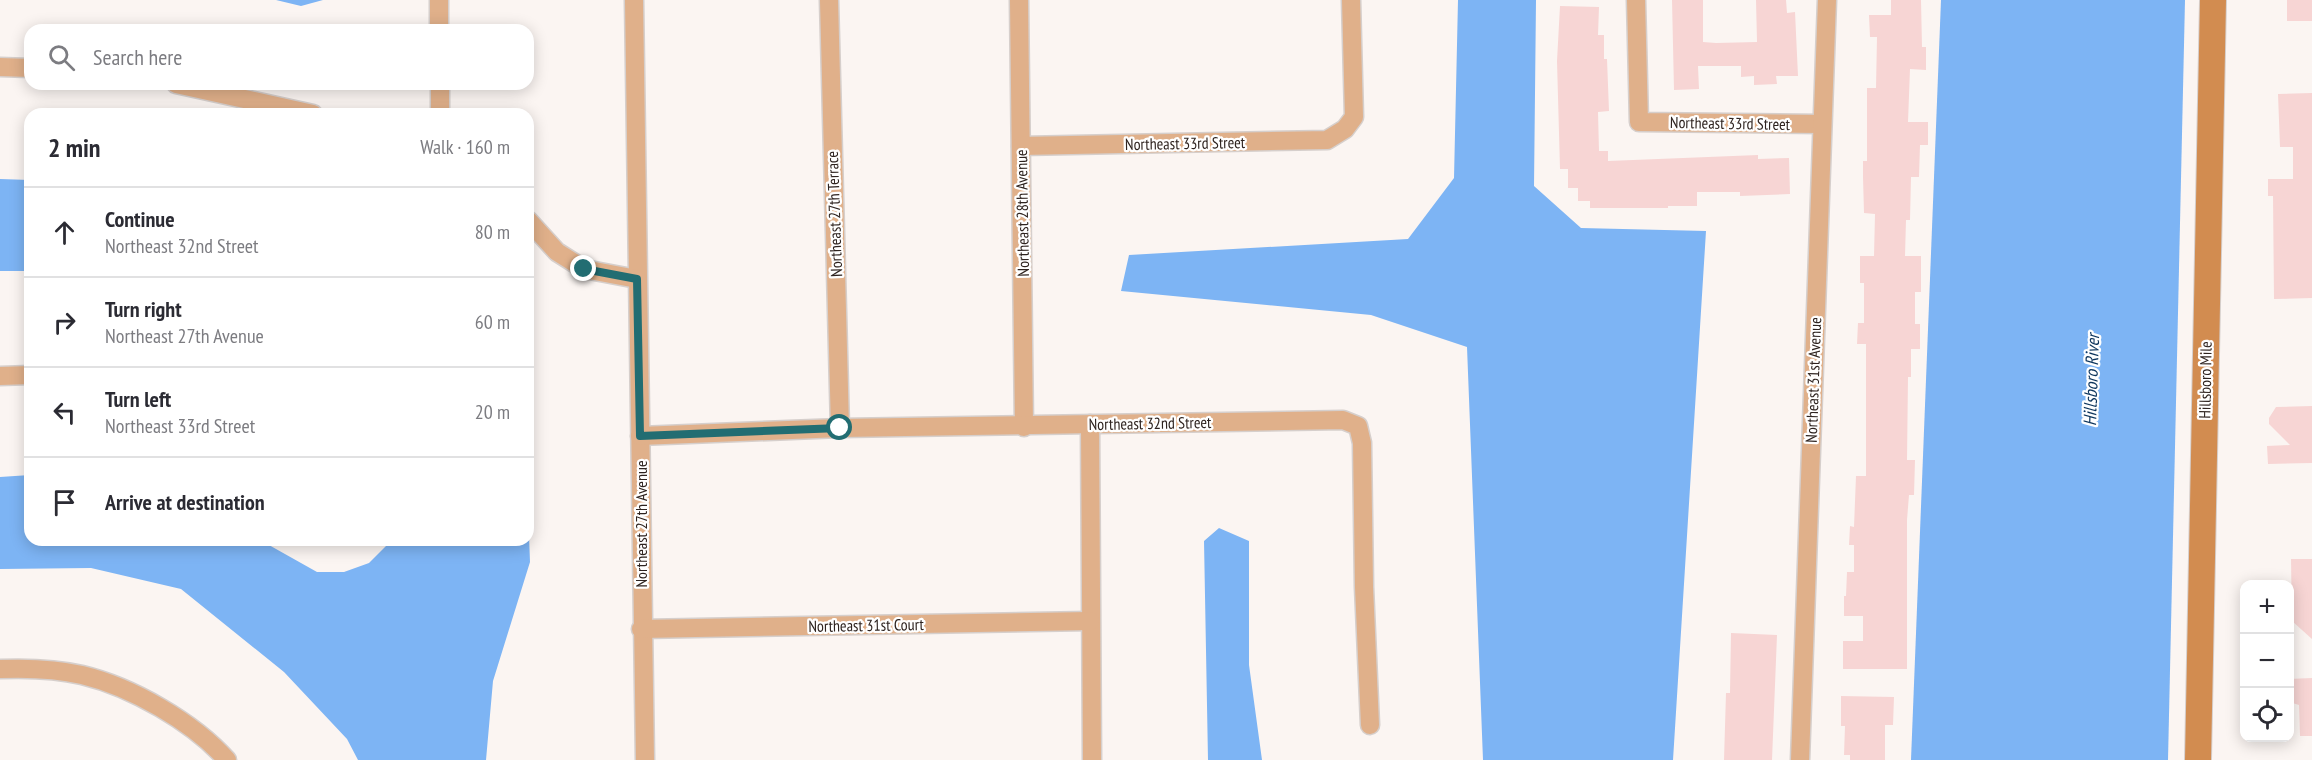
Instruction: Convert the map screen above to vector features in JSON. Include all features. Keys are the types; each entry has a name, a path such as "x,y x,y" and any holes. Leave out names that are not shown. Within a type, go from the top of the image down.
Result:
{"main road":[{"name":"Hillsboro Mile","path":"2199,760 2213,0"}],"street":[{"path":"439,0 439,24"},
{"name":"Northeast 27th Avenue","path":"634,0 641,629 645,760"},
{"name":"Northeast 27th Terrace","path":"829,0 840,428"},
{"name":"Northeast 28th Avenue","path":"1019,0 1024,427"},
{"name":"Northeast 33rd Street","path":"1021,146 1327,140 1345,129 1354,117 1351,0"},
{"name":"Northeast 33rd Street","path":"1636,0 1639,122 1821,124"},
{"name":"Northeast 31st Avenue","path":"1800,760 1827,0"},
{"path":"0,67 24,68"},
{"path":"203,90 286,108"},
{"path":"440,90 440,108"},
{"path":"534,227 557,252 584,269 637,279"},
{"path":"0,376 24,375"},
{"name":"Northeast 32nd Street","path":"640,436 840,428 1024,427 1343,420 1358,426 1362,443 1364,587 1370,725"},
{"path":"1090,424 1092,760"},
{"name":"Northeast 31st Court","path":"641,629 1090,621"},
{"path":"0,669 83,675 134,695 183,721 228,760"}],"water":[{"path":"276,0 323,0 301,6"},
{"path":"1458,0 1536,0 1534,186 1581,228 1706,231 1673,760 1483,760 1467,347 1371,315 1121,291 1129,255 1408,239 1454,178"},
{"name":"Hillsboro River","path":"1941,0 2185,0 2168,760 1911,760"},
{"path":"0,179 24,180 24,271 0,271"},
{"path":"24,475 24,546 271,546 317,572 344,572 369,563 386,546 529,546 530,562 493,681 486,760 358,760 347,739 284,672 181,589 91,568 0,569 0,477"},
{"path":"1219,528 1249,541 1249,665 1262,760 1208,760 1204,541"}],"building":[{"path":"1672,0 1703,0 1703,42 1716,43 1757,42 1756,0 1786,0 1787,13 1795,12 1798,76 1776,76 1777,84 1754,85 1754,76 1741,77 1741,66 1698,66 1699,89 1674,90"},
{"path":"1891,0 1921,0 1922,47 1926,47 1926,70 1910,69 1908,122 1928,122 1928,145 1920,145 1919,177 1911,177 1910,220 1906,220 1905,256 1921,256 1921,292 1915,292 1915,324 1920,324 1920,349 1911,349 1911,377 1908,377 1907,460 1915,460 1914,495 1909,495 1907,520 1907,669 1843,669 1843,641 1863,641 1863,616 1844,616 1844,596 1846,596 1847,572 1854,572 1854,545 1849,545 1850,526 1854,527 1856,476 1866,476 1866,344 1857,344 1858,323 1864,323 1864,283 1860,283 1860,256 1874,256 1875,214 1864,213 1863,177 1863,161 1867,161 1867,88 1876,88 1877,37 1870,37 1869,15 1891,15"},
{"path":"2287,0 2312,0 2312,21 2287,21"},
{"path":"1560,6 1599,7 1598,35 1604,35 1609,111 1598,112 1599,151 1608,151 1608,161 1758,155 1758,159 1789,158 1790,194 1740,196 1740,192 1697,192 1697,206 1668,206 1668,208 1590,208 1590,201 1578,201 1578,188 1568,188 1568,169 1560,169 1557,61"},
{"path":"2312,93 2312,298 2274,299 2273,196 2268,196 2268,179 2293,179 2293,147 2280,147 2278,94"},
{"path":"2312,406 2312,463 2268,464 2267,446 2290,445 2269,424 2269,418 2276,407"},
{"path":"2291,559 2312,559 2312,639 2294,623 2294,580 2291,580"},
{"path":"1731,633 1777,635 1772,760 1724,760 1726,693 1730,693"},
{"path":"2312,678 2312,736 2300,736 2299,705 2294,704 2294,679"},
{"path":"1841,696 1894,697 1893,725 1885,725 1885,760 1850,760 1850,755 1844,755 1845,726 1841,726"}],"route":[{"path":"584,269 637,279 640,436 840,428"}]}
